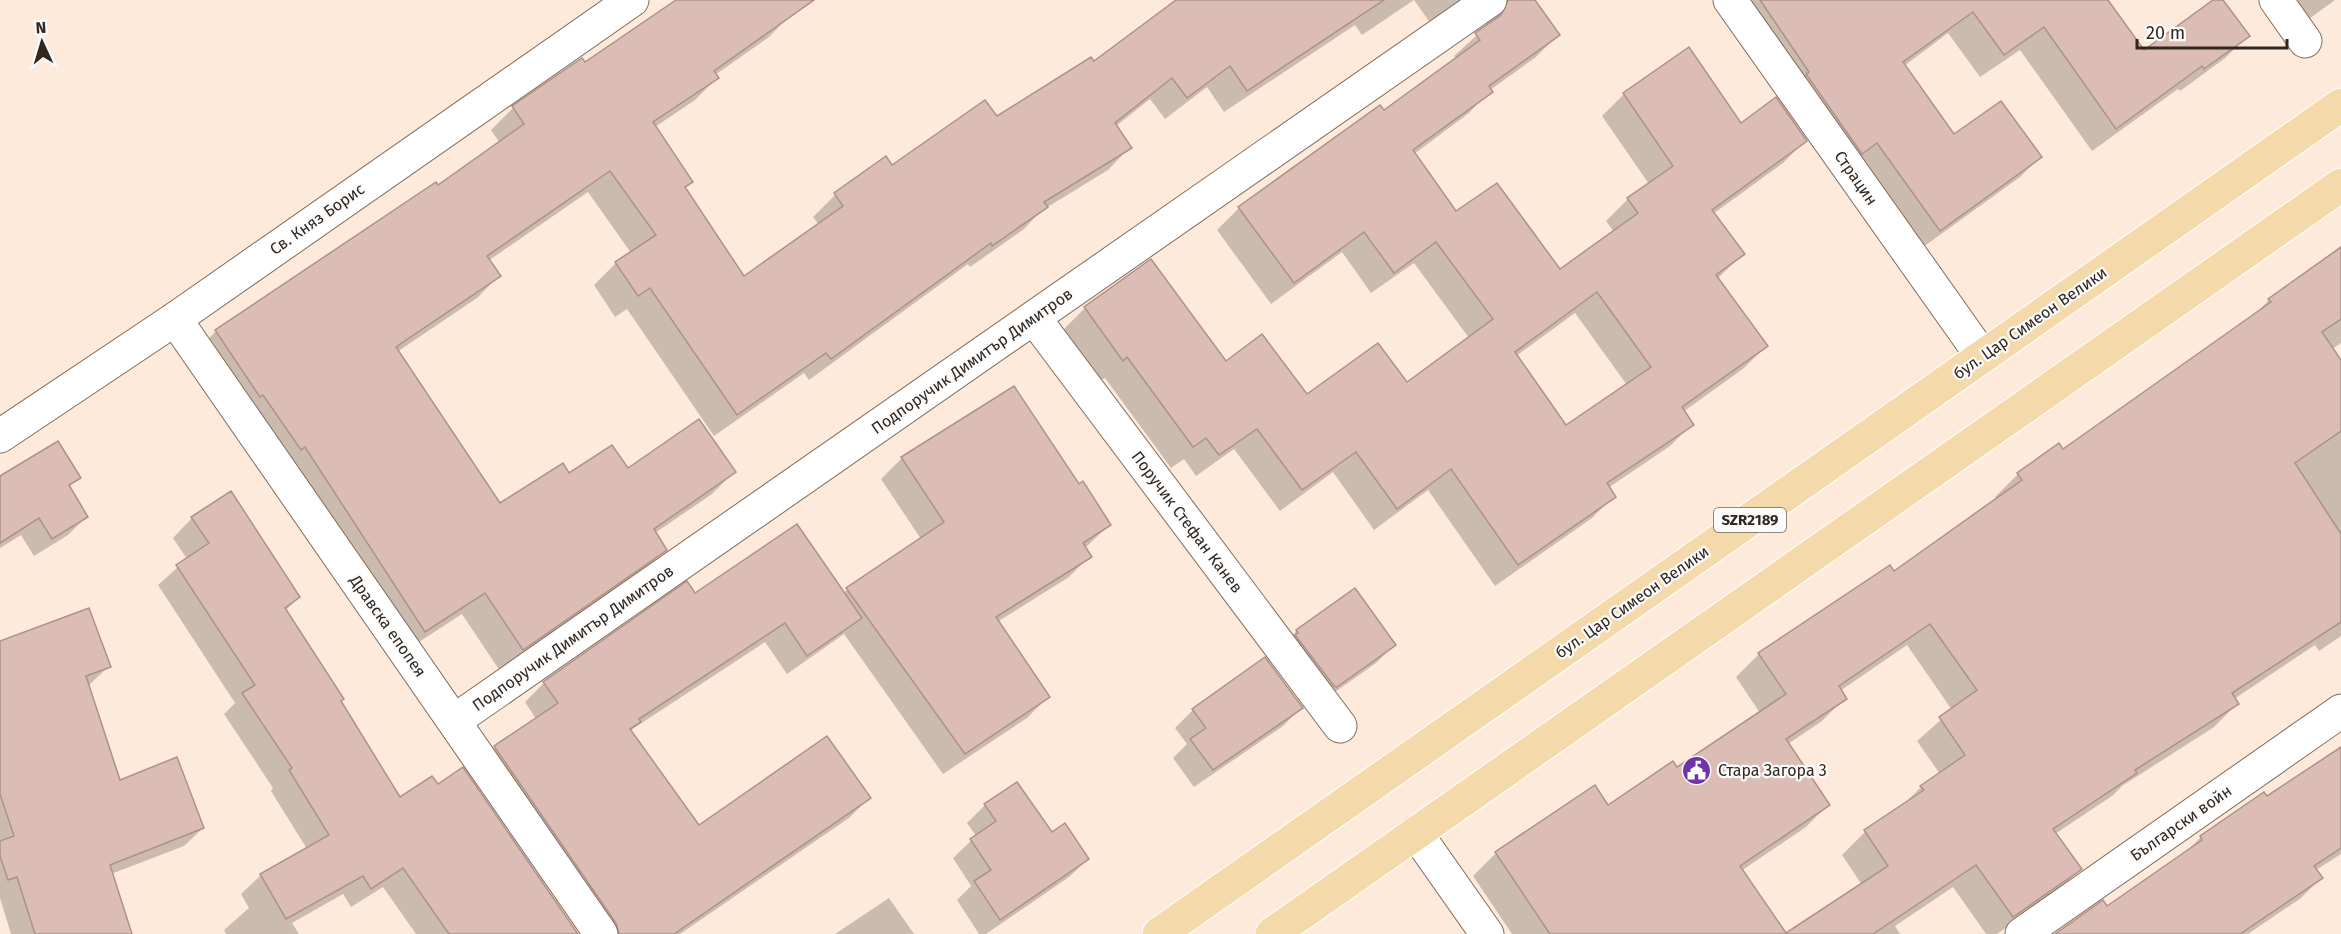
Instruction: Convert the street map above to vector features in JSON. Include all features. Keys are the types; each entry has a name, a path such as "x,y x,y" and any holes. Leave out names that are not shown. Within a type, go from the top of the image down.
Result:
{"main road":[{"name":"бул. Цар Симеон Велики","path":"1159,934 2341,105"},
{"path":"1272,934 2341,185"}],"street":[{"name":"Св. Княз Борис","path":"0,436 175,319 632,0"},
{"name":"Подпоручик Димитър Димитров","path":"454,721 1490,0"},
{"name":"Страцин","path":"1730,0 1982,356"},
{"path":"2276,0 2305,41"},
{"name":"Поручик Стефан Канев","path":"1034,318 1340,726"},
{"name":"Дравска епопея","path":"175,319 601,934"},
{"name":"Български войн","path":"2022,934 2341,711"},
{"path":"1416,833 1487,934"}],"building":[{"path":"676,0 814,0 714,71 719,78 653,122 693,182 685,187 744,276 843,206 834,193 886,156 892,165 985,100 997,116 1091,57 1094,61 1176,0 1384,0 1247,91 1230,66 1187,98 1172,78 1115,123 1132,148 1044,202 1048,207 992,246 991,243 831,359 826,353 737,415 650,288 638,296 615,262 656,235 610,171 487,256 501,276 396,347 500,503 563,463 569,473 612,445 628,468 699,419 736,472 654,529 667,550 523,650 485,593 425,632 305,447 301,450 263,395 260,397 215,330 436,182 438,185 524,124 512,106 582,58 585,62"},
{"path":"1508,0 1535,0 1560,35 1489,86 1493,92 1413,150 1456,211 1497,183 1560,269 1638,213 1627,198 1673,166 1623,93 1689,47 1741,123 1776,97 1807,141 1712,210 1745,254 1716,275 1768,346 1682,407 1694,425 1607,483 1616,497 1518,565 1451,469 1397,509 1356,452 1302,490 1257,429 1219,455 1206,438 1193,447 1127,357 1123,361 1084,307 1151,259 1226,361 1262,334 1307,394 1378,343 1407,382 1493,319 1436,242 1394,273 1364,232 1294,283 1238,207 1380,105 1384,110 1480,40 1475,33 1501,15","holes":["1597,292 1651,367 1566,425 1515,352"]},
{"path":"1760,0 2108,0 2144,50 2213,0 2223,0 2250,36 2204,69 2202,66 2116,129 2044,27 2004,55 1973,12 1903,62 1954,134 2001,101 2042,157 1940,231 1877,143 1862,154 1806,74 1809,72"},
{"path":"2341,247 2341,319 2322,332 2341,360 2341,431 2295,463 2341,534 2341,622 2232,693 2239,704 2135,770 2137,773 2053,829 2082,869 2013,917 1976,865 1873,934 1550,934 1495,852 1595,785 1608,805 1673,761 1677,767 1786,694 1758,653 1890,565 1894,571 2022,480 2017,473 2059,443 2063,449 2271,302 2268,299","holes":["1930,624 1977,690 1939,717 1965,755 1920,786 1924,790 1864,830 1888,866 1786,933 1740,866 1830,805 1786,739 1847,699 1839,686"]},
{"path":"1014,386 1079,484 1083,481 1111,525 1083,543 1092,557 996,617 1050,697 965,754 846,588 944,522 901,457"},
{"path":"58,441 81,478 69,485 88,517 52,539 39,518 0,543 0,476"},
{"path":"231,491 300,597 285,608 344,699 341,701 400,797 432,776 438,784 463,767 578,934 449,934 403,868 371,889 363,876 286,919 260,874 329,835 289,770 292,768 242,693 255,685 176,565 209,543 191,517"},
{"path":"797,524 862,618 807,656 785,623 639,719 641,722 630,729 699,825 827,736 871,798 674,934 619,934 616,923 494,746 558,703 543,682 687,581 695,593"},
{"path":"1355,588 1396,645 1337,687 1295,635 1298,633 1296,630"},
{"path":"89,608 111,667 86,676 120,780 177,757 204,828 110,865 132,934 35,934 17,877 8,880 0,856 0,841 14,836 0,794 0,641"},
{"path":"1265,657 1303,708 1213,770 1190,739 1206,728 1192,709"},
{"path":"2341,747 2341,848 2314,866 2323,878 2240,934 2055,934 2103,900 2107,906 2202,840 2200,836 2264,792 2267,796"},
{"path":"1017,782 1052,832 1065,823 1089,859 1000,920 974,881 991,870 970,839 996,821 984,804"}],"place":[{"name":"Стара Загора 3","path":"1697,770"}]}
